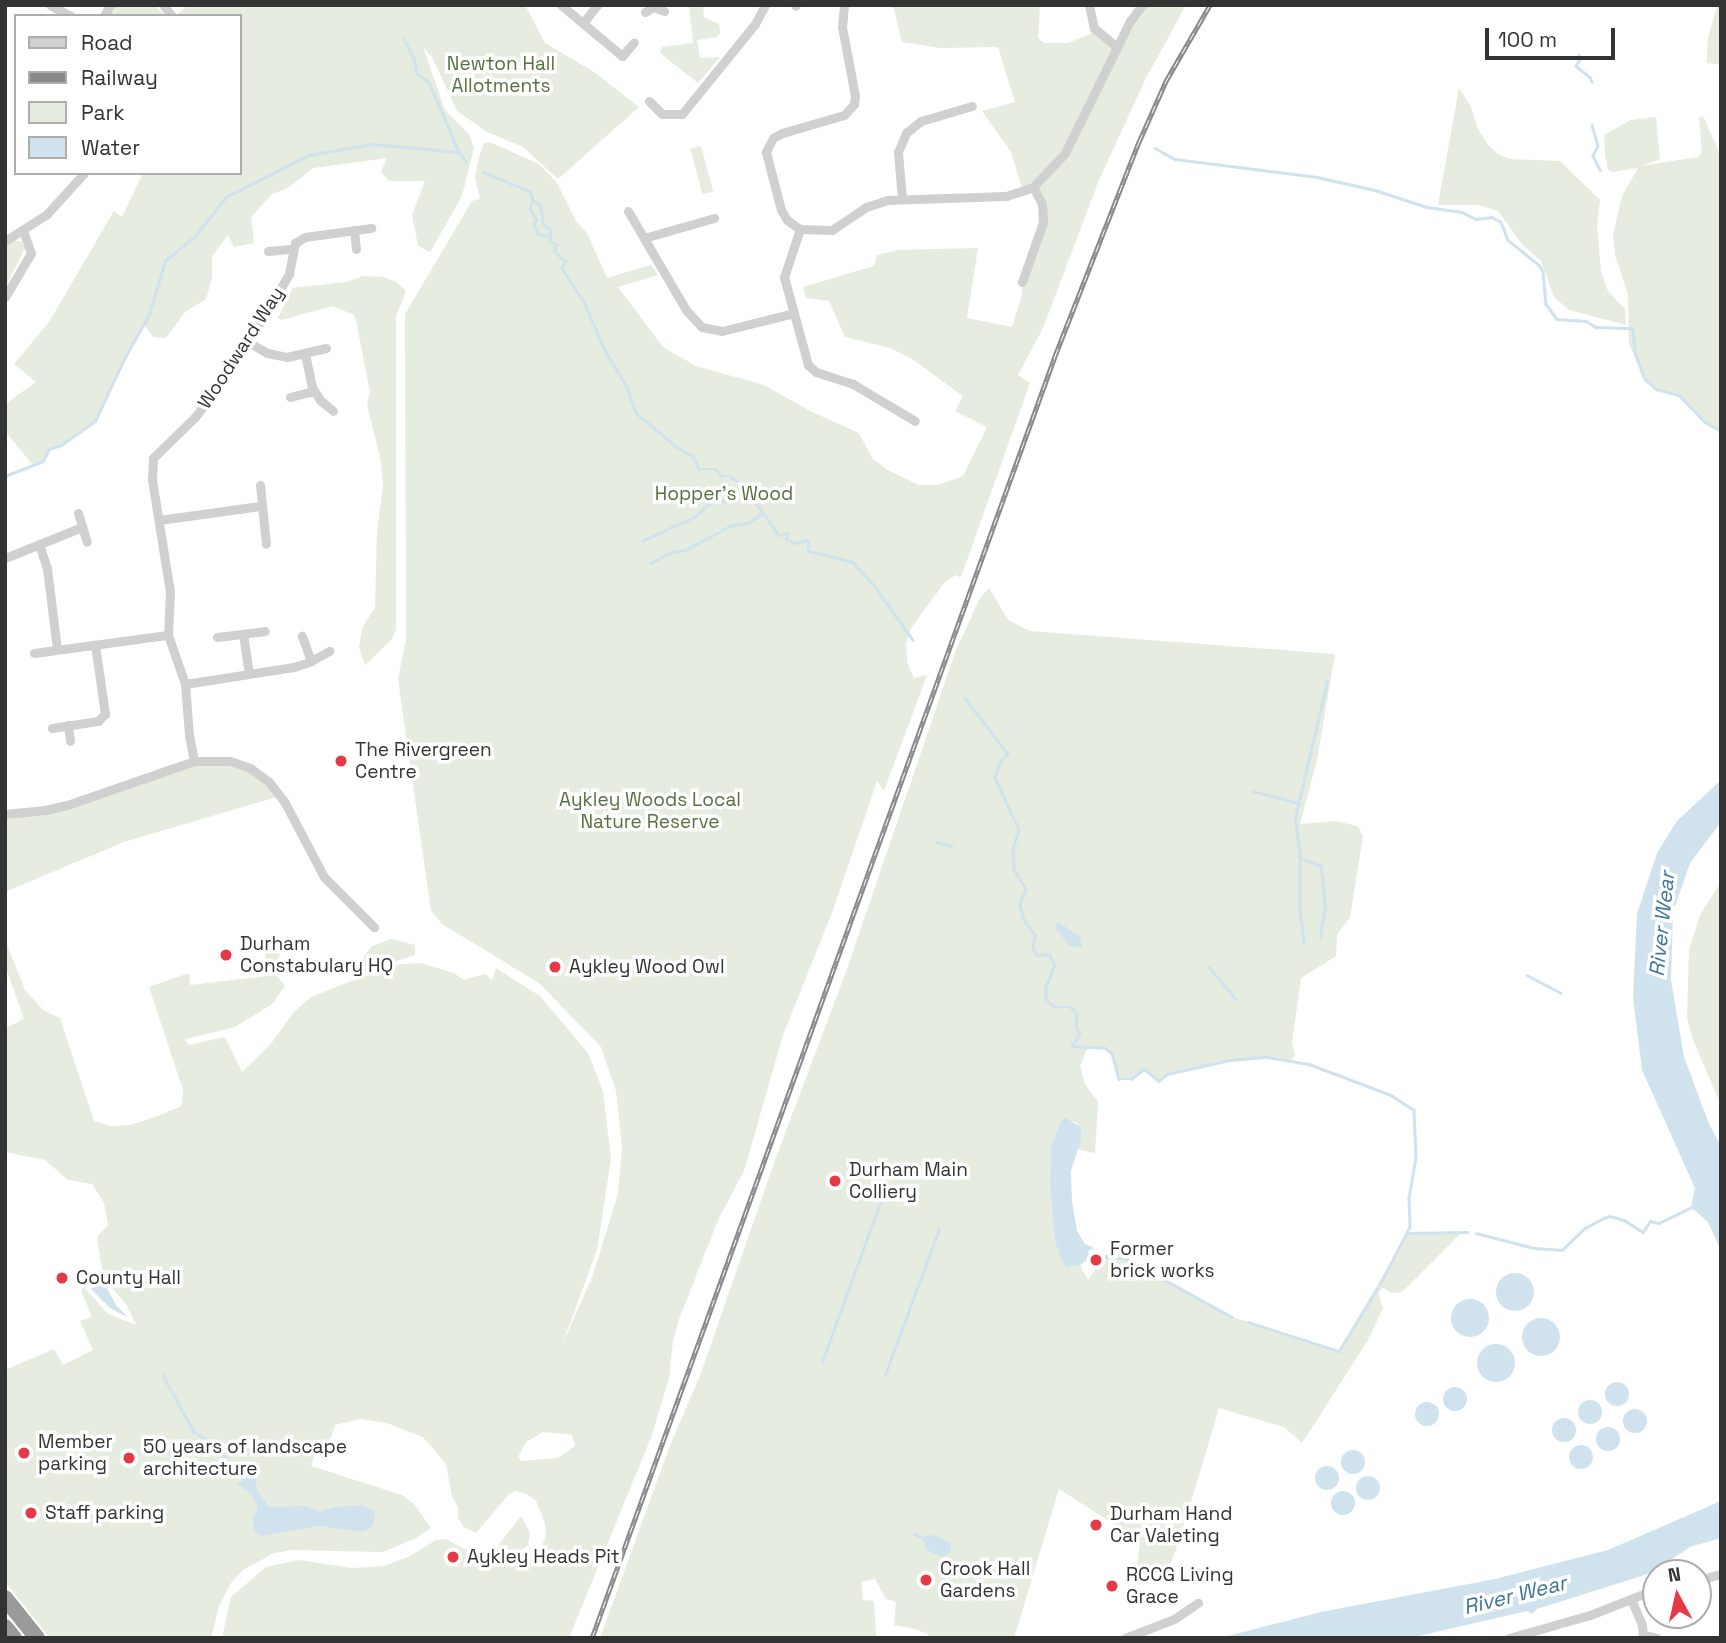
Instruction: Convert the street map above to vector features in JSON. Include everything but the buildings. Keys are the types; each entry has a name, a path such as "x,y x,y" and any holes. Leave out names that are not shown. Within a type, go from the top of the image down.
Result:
{"highway":[{"path":"5,1598 37,1638"},
{"path":"5,1628 14,1638"}],"street":[{"path":"50,5 67,14"},
{"path":"561,5 622,56 634,42"},
{"path":"583,23 597,5"},
{"path":"649,101 662,114 682,114 755,24 765,5"},
{"path":"844,5 842,27 856,96 854,104 844,115 782,133 773,138 766,152 781,210 787,220 800,229 832,230 877,202 1006,196 1033,187 1065,153 1117,47 1142,5"},
{"path":"1089,5 1094,28 1117,47"},
{"path":"650,8 664,11"},
{"path":"902,200 898,152 906,133 921,121 972,106"},
{"path":"5,241 47,214 82,175"},
{"path":"1022,282 1043,222 1042,204 1033,187"},
{"path":"628,211 686,310 702,327 722,331 794,313"},
{"path":"644,238 713,218"},
{"path":"268,251 293,249 295,243 305,237 371,228"},
{"path":"800,229 784,277 804,356 816,372 853,384 915,421"},
{"path":"354,230 356,249"},
{"path":"5,297 30,253 23,231"},
{"name":"Woodward Way","path":"194,761 185,684 168,635 170,592 152,479 152,458 195,417 248,342 289,274 293,249"},
{"path":"248,342 267,353 287,358 326,348"},
{"path":"305,353 312,387 320,400 332,411"},
{"path":"290,397 310,392 312,387"},
{"path":"260,485 260,506 266,544"},
{"path":"159,520 260,506"},
{"path":"78,513 87,542"},
{"path":"5,558 82,527"},
{"path":"39,544 47,568 57,649"},
{"path":"217,637 265,631"},
{"path":"243,634 249,674"},
{"path":"34,653 168,635"},
{"path":"302,636 311,661"},
{"path":"52,728 98,721 105,714 95,645"},
{"path":"185,684 294,667 329,651"},
{"path":"68,725 70,741"},
{"path":"5,814 71,804 194,761 230,761 250,768 269,782 284,801 324,877 374,927"},
{"path":"1509,1638 1571,1622 1642,1595"},
{"path":"1632,1599 1644,1637 1657,1638"},
{"path":"1125,1638 1174,1619 1198,1603"}],"green space":[{"path":"116,5 154,5 164,14 111,14"},
{"name":"Newton Hall Allotments","path":"188,5 525,5 545,43 594,72 639,107 558,179 523,147 487,132 457,111 432,57 423,47 445,110 469,134 474,148 462,196 430,252 418,246 412,215 425,181 389,181 381,172 387,158 313,168 288,188 272,194 251,217 254,243 234,247 228,235 212,256 212,278 206,299 185,312 166,338 153,337 144,325 95,421 61,445 49,449 43,461 32,464 5,431 5,404 36,382 14,364 49,322 114,211 122,217 142,175 242,175 242,14 178,14"},
{"path":"689,5 703,5 704,17 719,24 720,33 717,37 697,40 700,58 720,57 698,83 660,53 662,47 693,43"},
{"path":"893,5 1040,5 1038,38 1044,43 1068,43 1097,31 1117,47 1142,5 1186,5 1146,78 1099,180 1043,328 1018,375 1030,383 961,577 956,575 945,582 911,628 906,643 907,662 914,678 927,675 884,791 877,781 833,910 783,1035 744,1171 719,1218 679,1319 673,1341 669,1378 652,1435 569,1638 222,1638 231,1597 266,1567 299,1560 352,1568 384,1566 410,1556 436,1540 446,1539 498,1567 527,1561 540,1551 546,1536 545,1523 536,1501 527,1494 516,1491 509,1494 476,1533 464,1527 458,1518 458,1507 452,1497 446,1464 423,1437 387,1423 359,1419 335,1425 328,1446 320,1445 316,1449 311,1466 402,1495 414,1504 431,1528 416,1538 383,1552 293,1550 274,1553 243,1570 231,1583 219,1606 211,1638 50,1638 5,1582 5,1370 54,1349 63,1365 93,1350 80,1321 92,1317 81,1291 83,1286 108,1314 136,1325 126,1304 112,1288 102,1269 97,1237 108,1225 104,1203 92,1184 68,1180 45,1160 5,1152 5,1028 24,1019 5,965 5,940 25,990 43,1010 60,1018 94,1121 111,1126 130,1125 180,1107 183,1090 149,987 189,973 190,985 267,976 265,952 280,950 277,976 285,986 272,1004 235,1027 185,1039 189,1045 225,1037 242,1072 270,1045 294,1012 311,997 392,965 421,963 454,973 464,980 486,974 492,981 496,968 540,996 588,1053 603,1091 611,1159 597,1250 562,1345 592,1278 618,1194 622,1148 616,1091 601,1047 539,983 442,924 431,911 398,679 406,639 405,314 472,201 480,199 475,178 478,160 484,143 492,143 539,164 557,183 576,221 587,233 607,278 651,265 658,275 618,287 663,347 696,366 764,385 810,411 859,433 872,458 886,469 919,485 938,485 963,476 987,427 955,411 963,396 912,359 890,348 845,337 829,301 806,298 803,287 874,266 877,255 898,250 978,248 967,318 1012,327 1022,295 1022,282 1043,222 1033,187 1023,192 1011,152 982,111 1015,102 998,47 940,48 902,42","holes":["543,1432 572,1435 575,1446 558,1458 521,1461 518,1457 526,1442"]},
{"path":"1717,5 1721,5 1721,64 1707,63 1708,39"},
{"path":"1459,88 1471,107 1478,129 1488,145 1499,155 1510,159 1560,161 1600,200 1597,225 1601,272 1608,291 1625,309 1626,325 1569,310 1554,297 1541,261 1522,244 1498,211 1478,205 1438,205"},
{"path":"1703,116 1721,156 1721,431 1705,422 1679,395 1656,389 1645,379 1629,344 1628,294 1615,255 1613,235 1622,196 1638,168 1613,172 1608,170 1605,155 1604,135 1631,120 1656,117 1660,159 1641,166 1698,157 1702,152 1699,118"},
{"path":"701,146 713,191 703,194 690,149"},
{"path":"15,241 21,241 25,248 5,288 5,247"},
{"path":"363,276 383,277 396,282 406,291 396,316 396,630 392,639 365,665 359,647 363,626 375,608 377,532 383,487 381,461 367,405 370,392 356,320 354,315 333,306 281,320 278,318 293,288 346,282"},
{"path":"989,588 1008,620 1030,631 1335,654 1317,760 1300,824 1334,821 1358,826 1363,836 1350,917 1337,935 1336,956 1301,978 1292,1043 1295,1056 1289,1062 1267,1057 1230,1060 1167,1074 1159,1081 1144,1070 1131,1079 1119,1079 1112,1053 1105,1048 1088,1047 1080,1066 1085,1084 1098,1102 1095,1153 1076,1149 1081,1139 1081,1127 1074,1121 1059,1125 1051,1147 1055,1239 1067,1267 1080,1265 1088,1280 1106,1254 1125,1258 1232,1317 1339,1350 1408,1233 1460,1234 1402,1292 1391,1293 1383,1288 1378,1292 1383,1308 1368,1340 1302,1443 1284,1427 1219,1408 1180,1539 1167,1573 1160,1578 1146,1583 1136,1581 1140,1541 1059,1489 1014,1638 927,1638 928,1634 894,1625 896,1602 886,1599 875,1579 861,1582 863,1600 874,1601 876,1638 600,1638 671,1443 700,1376 775,1160 847,969 956,650 980,598"},
{"path":"194,761 250,768 280,796 124,842 5,892 5,814 45,810"},
{"path":"1721,882 1721,1105 1693,1040 1687,1018 1689,950 1700,915"},
{"path":"391,939 415,945 415,955 350,976 371,947"},
{"path":"521,1516 530,1533 528,1545 520,1552 508,1552 497,1547"}],"water":[{"name":"River Wear","path":"1721,780 1721,822 1690,863 1673,912 1671,980 1684,1057 1709,1124 1721,1146 1721,1251 1708,1222 1691,1207 1695,1188 1642,1070 1633,997 1637,914 1657,853 1677,821"},
{"path":"1058,922 1080,936 1082,947 1069,946 1055,927"},
{"path":"1065,1118 1081,1127 1081,1139 1071,1171 1072,1201 1077,1231 1085,1244 1094,1248 1087,1252 1094,1256 1080,1265 1067,1267 1060,1258 1055,1239 1050,1185 1051,1147 1059,1125"},
{"path":"1515,1273 1528,1279 1534,1292 1528,1305 1515,1311 1502,1305 1496,1292 1502,1279"},
{"path":"101,1277 116,1305 129,1318 110,1308 91,1289"},
{"path":"1470,1299 1483,1305 1489,1318 1483,1331 1470,1337 1457,1331 1451,1318 1457,1305"},
{"path":"1541,1318 1554,1324 1560,1337 1554,1350 1541,1356 1528,1350 1522,1337 1528,1324"},
{"path":"1496,1344 1509,1350 1515,1363 1509,1376 1496,1382 1483,1376 1477,1363 1483,1350"},
{"path":"1617,1382 1626,1385 1629,1394 1626,1403 1617,1406 1608,1403 1605,1394 1608,1385"},
{"path":"1455,1387 1464,1390 1467,1399 1464,1408 1455,1411 1446,1408 1443,1399 1446,1390"},
{"path":"1590,1400 1599,1403 1602,1412 1599,1421 1590,1424 1581,1421 1578,1412 1581,1403"},
{"path":"1422,1402 1432,1402 1439,1409 1439,1419 1432,1426 1422,1426 1415,1419 1415,1409"},
{"path":"1635,1409 1644,1412 1647,1421 1644,1430 1635,1433 1626,1430 1623,1421 1626,1412"},
{"path":"1564,1418 1573,1421 1576,1430 1573,1439 1564,1442 1555,1439 1552,1430 1555,1421"},
{"path":"1608,1427 1617,1430 1620,1439 1617,1448 1608,1451 1599,1448 1596,1439 1599,1430"},
{"path":"1581,1445 1590,1448 1593,1457 1590,1466 1581,1469 1572,1466 1569,1457 1572,1448"},
{"path":"1353,1450 1361,1454 1365,1462 1361,1470 1353,1474 1345,1470 1341,1462 1345,1454"},
{"path":"1327,1466 1336,1469 1339,1478 1336,1487 1327,1490 1318,1487 1315,1478 1318,1469"},
{"path":"255,1474 257,1490 269,1507 306,1506 320,1512 334,1507 363,1505 375,1512 373,1526 363,1532 319,1526 261,1536 253,1529 253,1519 258,1507 251,1494 237,1484"},
{"path":"1368,1476 1376,1480 1380,1488 1376,1496 1368,1500 1360,1496 1356,1488 1360,1480"},
{"path":"1343,1491 1352,1494 1355,1503 1352,1512 1343,1515 1334,1512 1331,1503 1334,1494"},
{"name":"River Wear","path":"1721,1501 1721,1538 1690,1547 1672,1559 1642,1559 1642,1576 1537,1609 1532,1614 1527,1611 1410,1638 1220,1638 1321,1612 1495,1579 1608,1550"},
{"path":"927,1535 937,1536 950,1543 951,1552 943,1557 926,1550 923,1539"}],"waterway":[{"path":"403,38 414,58 417,73 429,82 459,152"},
{"path":"1579,55 1581,58 1576,66 1590,77 1592,82"},
{"path":"1592,125 1598,146 1593,156 1600,170"},
{"path":"5,476 43,461 49,449 61,445 95,421 125,357 149,315 165,261 195,236 226,197 309,155 373,144 459,152 466,162"},
{"path":"1155,148 1175,159 1317,177 1375,190 1427,207 1462,212 1476,219 1492,217 1501,222 1508,240 1543,271 1546,304 1557,319 1586,321 1596,327 1633,328 1635,353 1645,379 1656,389 1679,395 1705,422 1721,431"},
{"path":"483,172 530,191 533,200 541,206 543,223 551,230 550,241 556,244 555,252 566,261 562,268 585,304 604,348 627,387 636,413 678,448 693,456 699,469 716,469 722,476 730,476 744,486 779,535 787,533 787,539 795,543 808,540 809,551 853,562 874,585 913,640"},
{"path":"533,200 530,209 537,220 534,224 538,234 550,236"},
{"path":"642,541 694,517 711,502 734,500 744,486"},
{"path":"650,563 672,552 685,550 730,526 748,523 761,514"},
{"path":"1320,937 1325,905 1320,866 1300,858 1295,818 1327,682"},
{"path":"965,698 1008,754 1001,761 995,777 1019,830 1013,849 1014,869 1026,889 1020,905 1025,921 1035,935 1033,948 1037,955 1049,954 1055,965 1046,987 1046,1000 1055,1007 1071,1007 1077,1014 1076,1026 1080,1034 1072,1046 1105,1048 1112,1053 1119,1079 1131,1079 1144,1069 1159,1081 1167,1074 1230,1060 1267,1057 1309,1064 1391,1095 1414,1110 1416,1158 1409,1197 1410,1227 1380,1285"},
{"path":"1252,791 1299,803"},
{"path":"936,842 951,846"},
{"path":"1300,858 1300,909 1304,943"},
{"path":"1209,967 1236,999"},
{"path":"1527,975 1561,993"},
{"path":"822,1362 881,1200"},
{"path":"1476,1233 1534,1248 1562,1250 1585,1228 1610,1216 1624,1220 1643,1232 1650,1221 1659,1223 1692,1207"},
{"path":"885,1375 939,1229"},
{"path":"1408,1233 1467,1232"},
{"path":"1094,1256 1125,1258 1232,1317"},
{"path":"1248,1322 1339,1351 1377,1289"},
{"path":"163,1375 194,1432 213,1443 227,1459 234,1474 246,1479"},
{"path":"914,1534 924,1538"}],"railway":[{"path":"592,1638 1055,356 1139,142 1166,81 1210,5"}],"place":[{"name":"The Rivergreen Centre","path":"341,761"},
{"name":"Durham Constabulary HQ","path":"226,955"},
{"name":"Aykley Wood Owl","path":"555,967"},
{"name":"Durham Main Colliery","path":"835,1181"},
{"name":"Former brick works","path":"1096,1260"},
{"name":"County Hall","path":"62,1278"},
{"name":"Member parking","path":"24,1453"},
{"name":"50 years of landscape architecture","path":"129,1458"},
{"name":"Staff parking","path":"31,1513"},
{"name":"Durham Hand Car Valeting","path":"1096,1525"},
{"name":"Aykley Heads Pit","path":"453,1557"},
{"name":"Crook Hall Gardens","path":"926,1580"},
{"name":"RCCG Living Grace","path":"1112,1586"}],"park label":[{"name":"Hopper's Wood","path":"724,494"},
{"name":"Aykley Woods Local Nature Reserve","path":"650,811"}]}
